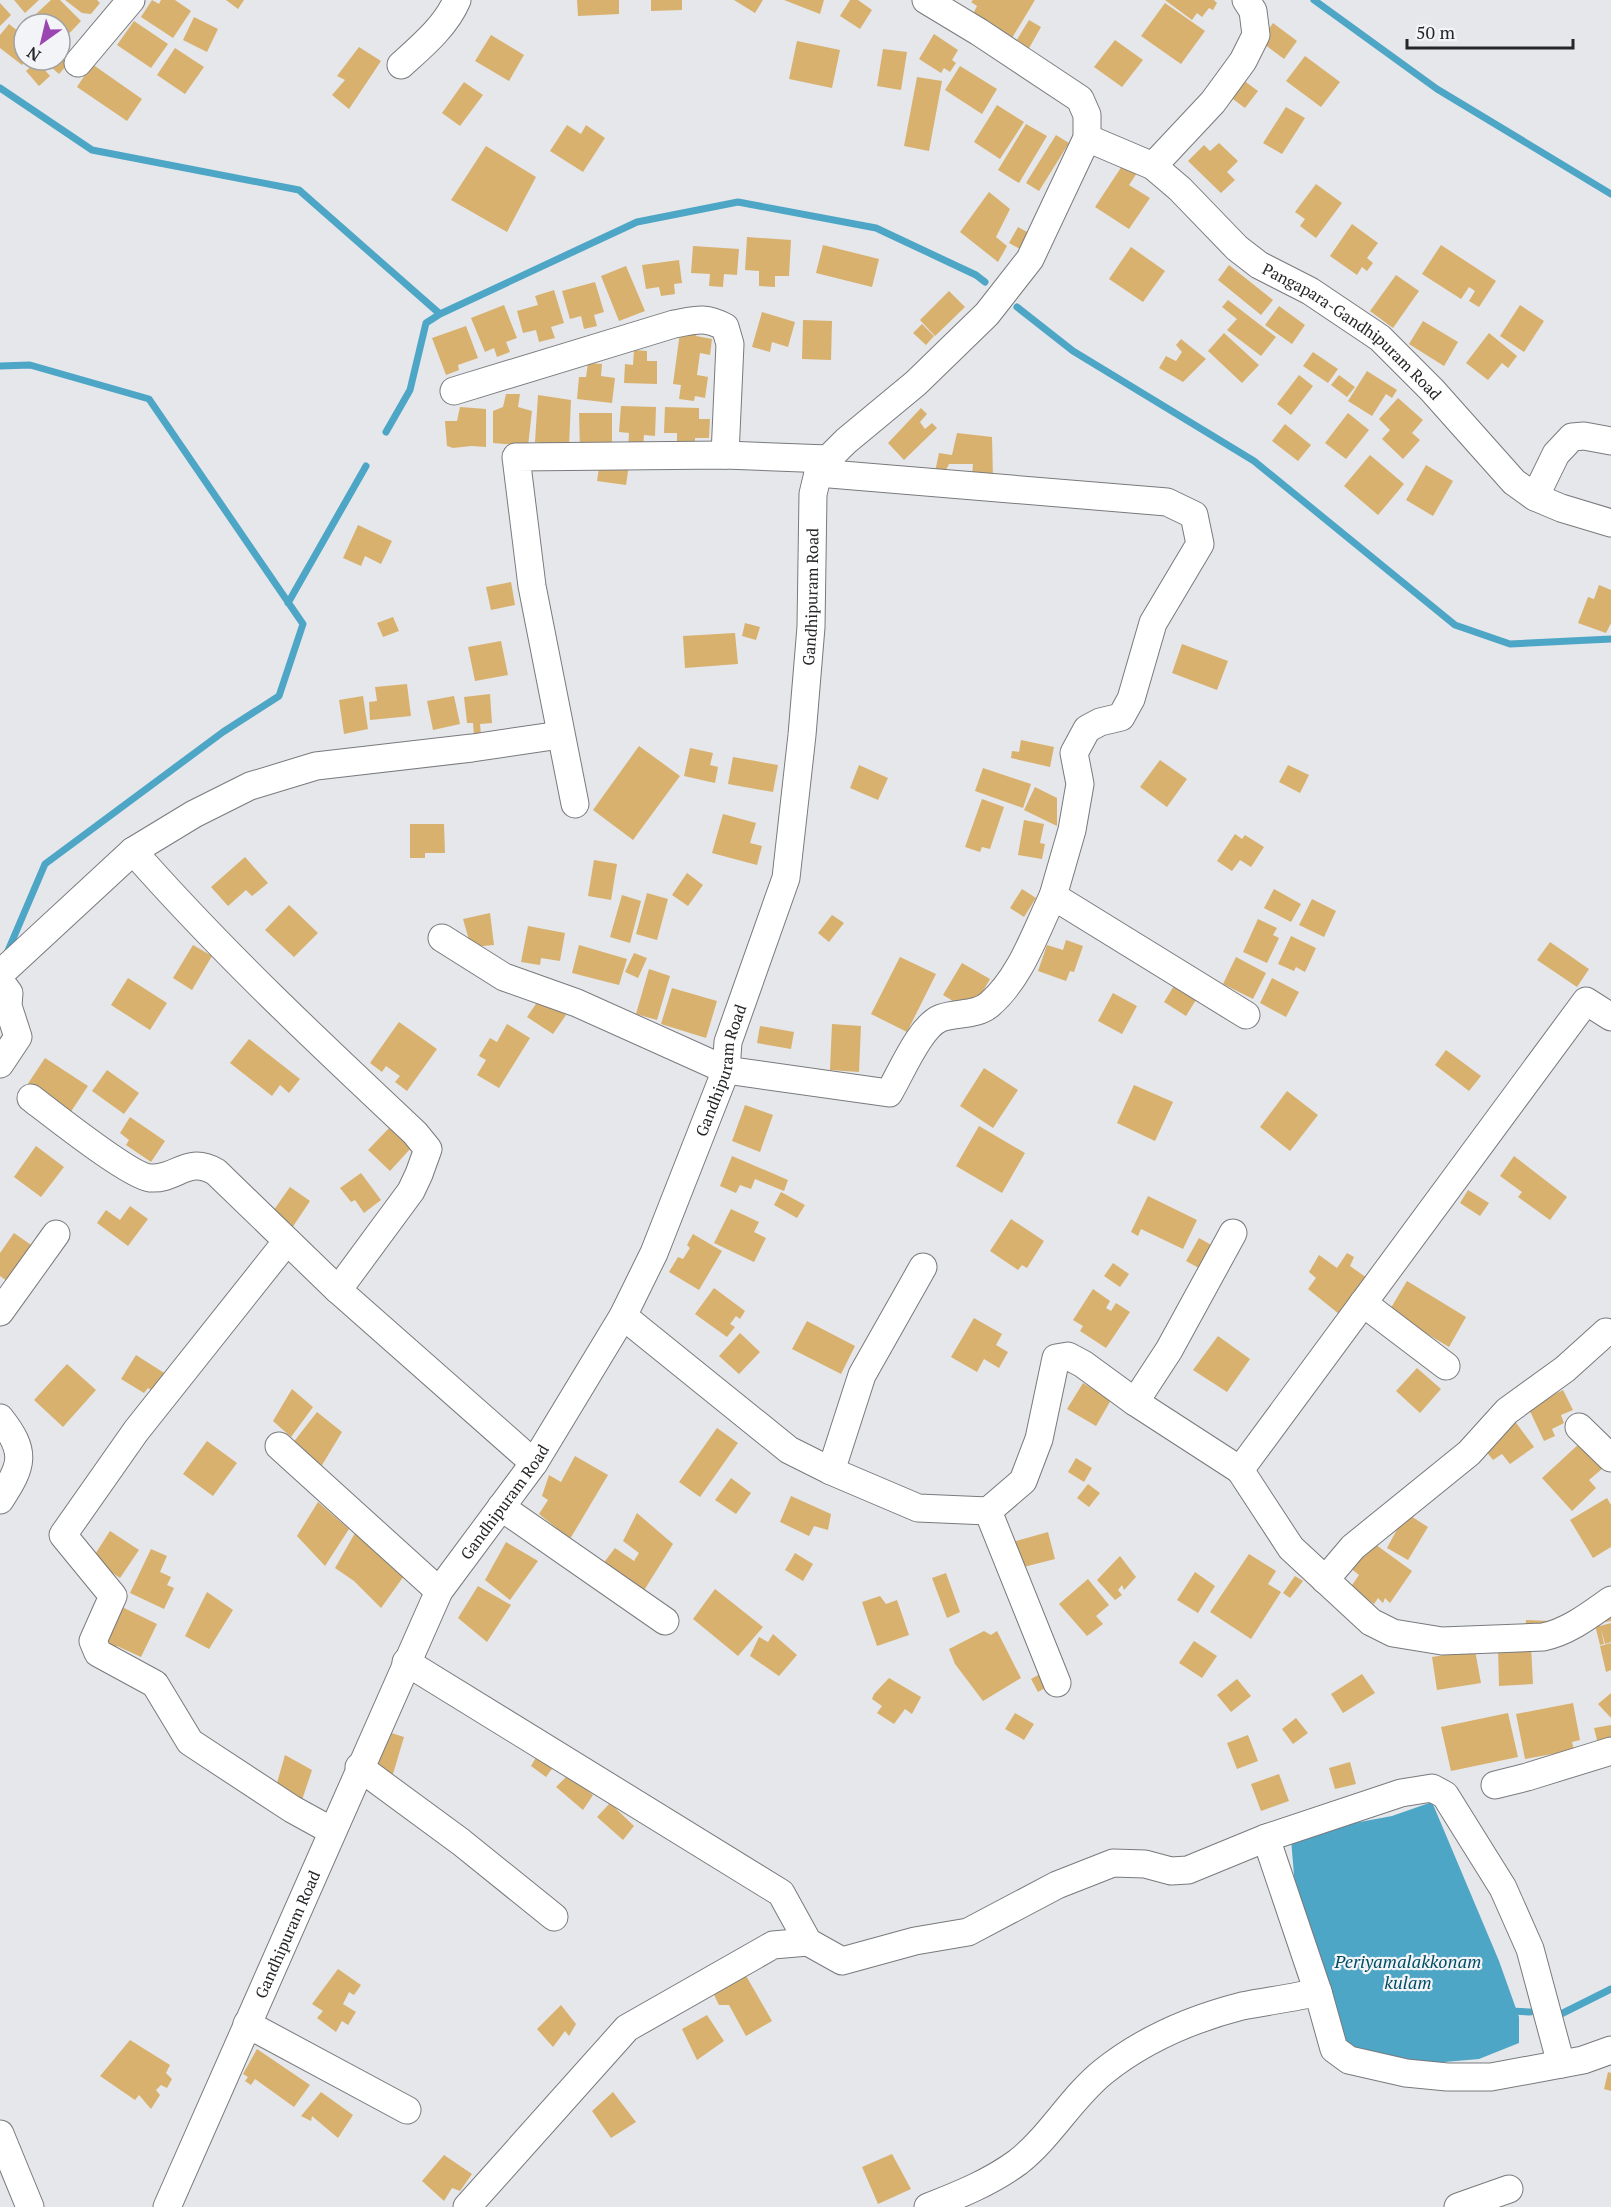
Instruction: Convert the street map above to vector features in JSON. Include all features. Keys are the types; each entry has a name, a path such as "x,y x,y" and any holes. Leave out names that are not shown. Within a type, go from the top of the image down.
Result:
{"street":[{"path":"78,63 131,0"},
{"path":"400,65 427,42 452,11 457,0"},
{"path":"823,466 860,428 916,383 987,314 1030,259 1087,138 1087,116 1080,99 926,0"},
{"path":"1153,166 1213,102 1243,61 1256,35 1252,11 1246,0"},
{"name":"Pangapara-Gandhipuram Road","path":"1087,138 1153,166 1180,189 1238,248 1259,265 1310,291 1380,338 1432,390 1514,482 1535,497 1561,508 1611,523"},
{"path":"454,390 674,324 710,319 725,327 730,344 725,455"},
{"path":"1535,497 1556,454 1572,437 1584,436 1611,441"},
{"path":"442,938 504,977 577,1003 726,1070 889,1093 928,1026 942,1018 971,1013 988,1006 1010,983 1053,896 1072,830 1080,784 1074,753 1087,729 1100,722 1121,717 1131,699 1153,623 1200,544 1194,515 1167,502 725,455 516,457 532,586 575,804"},
{"name":"Gandhipuram Road","path":"173,2204 247,2024 438,1591 534,1463 623,1316 654,1253 726,1070 728,1042 786,878 811,627 813,494 823,466"},
{"path":"0,974 133,851 194,814 250,786 316,766 472,748 560,735"},
{"path":"133,851 171,894 290,1017 415,1133 428,1149 411,1191 338,1290"},
{"path":"1053,896 1246,1015"},
{"path":"0,981 9,993 8,1006 18,1037 0,1064"},
{"path":"1240,1470 1586,1001 1611,1017"},
{"path":"31,1098 129,1169 149,1178 161,1177 192,1165 205,1166 216,1172 338,1290 534,1463"},
{"path":"1135,1402 1168,1350 1233,1233"},
{"path":"0,1312 56,1234"},
{"path":"288,1240 136,1431 63,1536 113,1596 93,1641 98,1653 155,1684 190,1742 292,1809 332,1831"},
{"path":"831,1471 861,1375 923,1267"},
{"path":"1363,1303 1446,1366"},
{"path":"623,1316 789,1450 831,1471 918,1508 988,1511 1023,1481 1039,1440 1056,1358 1068,1356 1240,1470 1291,1548 1355,1609 1386,1630 1442,1641 1543,1637 1555,1635 1585,1619 1611,1600"},
{"path":"1325,1580 1353,1547 1469,1453 1507,1411 1565,1369 1606,1332"},
{"path":"0,1418 14,1435 20,1452 18,1468 0,1500"},
{"path":"1579,1427 1611,1458"},
{"path":"279,1446 438,1591"},
{"path":"501,1507 665,1621"},
{"path":"988,1511 1057,1683"},
{"path":"406,1662 781,1893 808,1942 843,1961 915,1941 968,1932 1057,1885 1113,1863 1145,1864 1171,1871 1188,1870 1266,1838 1401,1792 1432,1788 1445,1795 1503,1888 1530,1949 1561,2064"},
{"path":"1495,1785 1527,1778 1611,1751"},
{"path":"359,1767 462,1842 554,1917"},
{"path":"1266,1838 1318,1992 1334,2049 1349,2060 1406,2073 1447,2077 1491,2077 1583,2060 1611,2050"},
{"path":"467,2207 627,2028 773,1945 808,1942"},
{"path":"928,2207 966,2200 986,2181 1018,2161 1101,2073 1165,2032 1197,2019 1243,2006 1318,1992"},
{"path":"247,2024 407,2110"},
{"path":"0,2134 30,2207"},
{"path":"1458,2207 1509,2189"}],"water":[{"name":"Periyamalakkonam kulam","path":"1432,1802 1499,1961 1519,2017 1519,2043 1479,2059 1433,2063 1388,2063 1340,2049 1295,1887 1291,1839 1333,1827 1392,1816"}],"building":[{"path":"14,0 39,0 26,12"},
{"path":"51,0 60,0 72,12 38,12"},
{"path":"65,0 97,0 100,3 91,14 82,13"},
{"path":"152,0 159,4 161,0 175,0 191,11 173,38 141,17"},
{"path":"226,0 244,0 238,9"},
{"path":"577,0 619,0 619,14 578,16"},
{"path":"651,0 682,0 682,10 651,11"},
{"path":"734,0 763,0 755,13"},
{"path":"784,0 824,0 820,14"},
{"path":"850,0 858,0 872,10 860,29 840,16"},
{"path":"973,0 1035,0 1012,38 973,14 977,6 971,2"},
{"path":"1165,0 1214,0 1217,3 1213,10 1209,8 1202,17 1197,13 1192,20"},
{"path":"0,3 11,15 0,26"},
{"path":"1165,3 1205,31 1181,64 1141,36"},
{"path":"72,12 81,21 72,30"},
{"path":"194,17 218,29 207,52 183,40"},
{"path":"1029,20 1041,27 1028,50 1015,43"},
{"path":"134,21 168,44 151,68 117,45"},
{"path":"1273,23 1297,41 1284,59 1260,41"},
{"path":"9,24 12,26 12,57 0,48 0,35"},
{"path":"934,34 958,50 952,60 956,63 950,72 944,68 941,73 919,59"},
{"path":"491,35 524,55 509,81 475,61"},
{"path":"1115,40 1143,60 1122,87 1094,67"},
{"path":"797,41 840,50 832,88 789,79"},
{"path":"359,47 381,61 349,109 332,95 345,80 337,76"},
{"path":"175,48 204,67 185,94 157,75"},
{"path":"883,49 907,52 901,90 877,86"},
{"path":"1305,56 1340,82 1321,107 1286,81"},
{"path":"92,64 142,99 127,121 77,87"},
{"path":"960,66 997,89 982,114 945,90"},
{"path":"27,72 47,72 50,76 39,86"},
{"path":"917,77 942,81 929,151 904,146"},
{"path":"1239,77 1258,91 1245,108 1226,94"},
{"path":"464,82 483,95 460,126 442,113"},
{"path":"997,105 1024,122 1000,159 974,142"},
{"path":"1286,107 1305,118 1282,154 1263,143"},
{"path":"1026,124 1047,136 1019,183 998,170"},
{"path":"567,125 581,134 586,125 605,138 583,172 550,151"},
{"path":"1056,135 1069,143 1039,191 1026,183"},
{"path":"1219,143 1238,161 1227,172 1235,180 1221,193 1188,161 1204,145 1210,151"},
{"path":"486,146 536,177 507,232 451,200"},
{"path":"1124,163 1137,173 1129,185 1150,198 1129,229 1095,207"},
{"path":"1316,184 1342,203 1316,238 1300,226 1305,219 1295,212"},
{"path":"989,192 1010,209 996,237 1007,246 998,262 960,232"},
{"path":"1352,224 1378,243 1367,258 1373,263 1367,271 1362,267 1357,275 1330,256"},
{"path":"1018,227 1029,233 1020,249 1009,243"},
{"path":"747,237 791,240 789,276 775,276 775,287 759,286 759,271 745,270"},
{"path":"823,245 879,259 872,287 816,273"},
{"path":"1441,245 1496,281 1479,307 1469,301 1475,291 1469,287 1461,299 1422,274"},
{"path":"693,246 739,249 737,275 724,274 723,287 709,286 710,274 691,273"},
{"path":"1131,247 1165,271 1143,302 1109,279"},
{"path":"679,260 682,283 674,284 675,294 661,296 659,287 646,289 642,265"},
{"path":"1229,265 1273,300 1261,315 1218,280"},
{"path":"626,266 645,311 619,321 601,276"},
{"path":"1396,275 1419,291 1393,328 1370,311"},
{"path":"595,282 604,312 594,315 597,326 584,329 581,316 570,319 562,291"},
{"path":"554,290 564,323 551,327 555,338 539,342 536,330 523,333 517,311 538,305 535,296"},
{"path":"949,291 965,307 935,336 920,320"},
{"path":"1228,300 1276,337 1261,356 1227,330 1237,319 1222,307"},
{"path":"504,305 517,338 506,342 510,352 497,357 494,348 485,352 471,318"},
{"path":"1520,305 1544,321 1524,352 1500,336"},
{"path":"1279,306 1305,325 1292,344 1265,325"},
{"path":"762,312 795,322 788,347 772,342 770,352 752,347"},
{"path":"803,320 832,321 831,360 802,359"},
{"path":"1423,321 1458,342 1444,366 1409,344"},
{"path":"922,324 934,336 926,345 913,333"},
{"path":"681,325 697,327 696,336 712,339 710,355 700,353 697,375 708,377 705,398 695,396 694,401 679,399 681,385 673,384"},
{"path":"466,326 478,358 458,365 459,370 446,375 432,338"},
{"path":"1224,333 1259,365 1242,383 1208,351"},
{"path":"1489,333 1517,356 1508,368 1502,363 1488,380 1466,363"},
{"path":"1181,339 1206,359 1183,382 1159,368 1166,356 1176,361 1182,352 1176,345"},
{"path":"634,350 647,351 647,361 657,361 657,384 624,383 625,364 633,365"},
{"path":"1313,352 1338,369 1328,383 1303,366"},
{"path":"588,363 602,364 601,376 615,378 612,403 577,399 579,377 586,377"},
{"path":"1367,371 1397,390 1392,398 1386,394 1372,416 1348,401"},
{"path":"1299,375 1313,386 1291,415 1277,404"},
{"path":"1339,375 1355,387 1347,397 1331,385"},
{"path":"506,394 520,394 518,407 532,411 528,446 493,443 493,411 503,407"},
{"path":"538,395 571,400 569,447 535,442"},
{"path":"1398,398 1423,420 1412,433 1420,440 1403,459 1382,439 1390,430 1379,419"},
{"path":"621,406 656,407 655,436 644,435 643,449 628,448 629,433 619,432"},
{"path":"460,407 486,409 486,447 453,448 447,446 445,421 457,421"},
{"path":"665,407 699,408 699,419 710,419 709,438 695,438 695,449 677,448 677,433 664,433"},
{"path":"921,408 927,414 920,422 925,429 932,423 937,428 904,460 888,443"},
{"path":"579,413 612,413 612,450 580,450"},
{"path":"1348,413 1369,430 1346,459 1325,443"},
{"path":"1285,424 1311,445 1298,461 1272,441"},
{"path":"957,433 992,437 993,478 972,475 973,464 949,464 944,474 935,472 939,453 952,455"},
{"path":"1370,455 1404,484 1378,515 1344,486"},
{"path":"600,461 629,465 626,485 597,481"},
{"path":"1426,465 1453,481 1433,516 1406,500"},
{"path":"358,525 392,541 381,564 365,556 361,566 343,558"},
{"path":"511,582 515,605 491,610 486,587"},
{"path":"1599,585 1611,590 1611,623 1606,633 1578,623 1588,597 1594,599"},
{"path":"393,617 399,631 383,637 377,623"},
{"path":"745,623 760,627 756,640 742,636"},
{"path":"735,633 738,664 685,668 683,636"},
{"path":"501,641 508,675 475,681 468,647"},
{"path":"1182,644 1228,661 1217,690 1172,673"},
{"path":"407,684 411,716 370,720 369,702 377,701 375,687"},
{"path":"490,694 492,723 480,724 481,735 474,736 473,723 467,723 464,697"},
{"path":"363,696 368,729 344,734 339,700"},
{"path":"454,696 460,724 433,730 427,701"},
{"path":"1021,740 1054,747 1050,767 1011,758 1012,751 1019,752"},
{"path":"639,746 680,776 633,840 593,810"},
{"path":"690,748 713,753 710,765 718,767 715,783 684,776"},
{"path":"733,757 778,765 773,792 728,784"},
{"path":"1160,760 1187,779 1167,807 1140,787"},
{"path":"859,765 888,778 878,800 850,788"},
{"path":"1288,765 1309,775 1300,793 1279,782"},
{"path":"983,768 1031,784 1023,808 975,791"},
{"path":"1035,787 1057,798 1057,826 1024,810"},
{"path":"982,799 1004,807 990,849 982,847 980,852 965,847"},
{"path":"723,814 756,823 750,843 762,846 757,865 712,853"},
{"path":"1024,820 1044,824 1040,843 1045,844 1042,859 1018,855"},
{"path":"410,824 444,824 445,853 425,853 425,858 410,858"},
{"path":"1235,834 1242,839 1245,835 1264,847 1251,867 1240,860 1232,871 1217,861"},
{"path":"245,857 268,883 252,896 246,890 228,906 211,887"},
{"path":"594,860 617,864 611,900 588,896"},
{"path":"687,873 703,885 688,906 672,895"},
{"path":"1022,889 1036,898 1024,917 1010,908"},
{"path":"1274,889 1301,904 1291,922 1264,908"},
{"path":"647,893 668,899 657,940 636,934"},
{"path":"622,895 641,901 630,943 610,937"},
{"path":"1312,899 1336,911 1324,937 1299,925"},
{"path":"289,905 318,933 294,957 265,930"},
{"path":"490,913 494,945 471,947 463,919"},
{"path":"832,915 844,923 829,942 818,933"},
{"path":"1258,919 1277,928 1273,935 1279,938 1267,963 1243,952"},
{"path":"528,926 565,933 560,961 541,958 540,965 521,962"},
{"path":"1291,936 1316,948 1305,972 1296,967 1294,971 1278,964"},
{"path":"1066,940 1083,946 1074,972 1070,971 1066,981 1038,971 1047,945 1063,950"},
{"path":"1550,942 1589,969 1577,987 1537,960"},
{"path":"193,945 212,956 192,990 173,978"},
{"path":"579,945 627,959 619,985 572,973"},
{"path":"634,953 647,958 638,978 625,972"},
{"path":"900,957 936,974 907,1032 871,1014"},
{"path":"1236,957 1266,973 1253,999 1223,984"},
{"path":"962,963 990,979 971,1012 943,995"},
{"path":"649,969 670,976 657,1020 636,1014"},
{"path":"128,978 167,1003 150,1030 111,1005"},
{"path":"1272,978 1299,992 1286,1017 1260,1003"},
{"path":"1177,981 1199,995 1186,1016 1164,1002"},
{"path":"672,988 717,1001 706,1038 661,1024"},
{"path":"1113,993 1137,1006 1122,1034 1098,1021"},
{"path":"540,998 566,1015 553,1034 527,1017"},
{"path":"399,1022 437,1049 407,1091 395,1082 400,1076 386,1066 382,1072 370,1063"},
{"path":"507,1024 530,1038 499,1088 477,1075 486,1060 479,1056 490,1038 497,1042"},
{"path":"832,1024 861,1026 859,1072 830,1070"},
{"path":"760,1026 794,1032 791,1049 757,1043"},
{"path":"249,1039 300,1079 289,1093 280,1085 272,1096 230,1063"},
{"path":"1446,1050 1481,1076 1469,1091 1435,1065"},
{"path":"45,1058 88,1086 70,1113 27,1085"},
{"path":"984,1068 1018,1090 993,1128 960,1106"},
{"path":"107,1070 139,1093 124,1114 92,1091"},
{"path":"1134,1085 1173,1102 1155,1141 1117,1123"},
{"path":"1287,1091 1318,1115 1290,1151 1260,1127"},
{"path":"745,1105 773,1115 760,1152 732,1141"},
{"path":"130,1117 165,1141 151,1162 126,1145 129,1140 120,1133"},
{"path":"979,1126 1025,1153 1002,1193 956,1166"},
{"path":"390,1127 411,1148 390,1171 368,1150"},
{"path":"36,1146 64,1167 41,1197 14,1177"},
{"path":"732,1156 788,1180 784,1191 755,1179 751,1189 740,1185 736,1193 720,1186"},
{"path":"1514,1156 1567,1197 1550,1220 1518,1197 1522,1192 1500,1176"},
{"path":"361,1173 381,1200 364,1213 355,1200 351,1202 340,1188"},
{"path":"290,1187 310,1201 292,1228 271,1214"},
{"path":"1468,1190 1489,1203 1480,1216 1460,1203"},
{"path":"781,1192 805,1205 797,1218 774,1205"},
{"path":"1148,1196 1197,1220 1183,1249 1141,1229 1138,1236 1131,1232"},
{"path":"130,1206 148,1219 128,1246 97,1223 106,1210 120,1220"},
{"path":"731,1209 759,1222 754,1232 766,1238 754,1262 714,1243"},
{"path":"1011,1219 1044,1241 1027,1268 1022,1265 1018,1270 990,1251"},
{"path":"14,1233 37,1249 11,1284 0,1276 0,1253"},
{"path":"693,1234 722,1251 699,1290 669,1272 678,1257 683,1259 690,1248 687,1245"},
{"path":"1199,1238 1220,1250 1208,1273 1186,1261"},
{"path":"1347,1253 1354,1257 1350,1266 1367,1278 1344,1318 1308,1289 1316,1278 1309,1272 1319,1255 1337,1268"},
{"path":"1113,1263 1129,1274 1120,1287 1104,1276"},
{"path":"1407,1281 1466,1317 1449,1347 1389,1311"},
{"path":"714,1288 745,1311 740,1319 736,1316 730,1324 735,1327 727,1337 695,1314"},
{"path":"1093,1289 1110,1301 1106,1308 1111,1311 1116,1303 1130,1312 1106,1348 1080,1331 1083,1326 1073,1320"},
{"path":"974,1318 1002,1334 996,1345 1008,1352 999,1368 984,1359 977,1372 951,1357"},
{"path":"807,1321 855,1346 841,1374 792,1349"},
{"path":"740,1333 760,1352 739,1374 719,1356"},
{"path":"1218,1336 1250,1359 1227,1392 1193,1370"},
{"path":"136,1355 172,1378 161,1396 148,1388 144,1393 121,1379"},
{"path":"67,1364 96,1390 63,1427 34,1400"},
{"path":"1417,1368 1441,1389 1420,1413 1396,1391"},
{"path":"1083,1383 1111,1400 1096,1426 1067,1409"},
{"path":"292,1389 313,1407 291,1437 273,1421"},
{"path":"1563,1390 1573,1410 1561,1415 1564,1423 1552,1429 1555,1436 1544,1441 1528,1407"},
{"path":"317,1412 342,1432 319,1470 292,1444"},
{"path":"1514,1420 1534,1447 1510,1464 1502,1454 1493,1460 1485,1450"},
{"path":"717,1428 738,1443 700,1497 679,1482"},
{"path":"207,1441 237,1463 213,1496 183,1474"},
{"path":"1580,1443 1603,1468 1589,1480 1596,1488 1572,1511 1542,1478"},
{"path":"575,1456 608,1475 570,1539 539,1514 548,1500 542,1496 549,1475 561,1482"},
{"path":"1076,1458 1092,1468 1084,1482 1068,1472"},
{"path":"731,1478 751,1493 736,1514 715,1500"},
{"path":"1088,1484 1100,1493 1089,1507 1077,1498"},
{"path":"791,1496 831,1514 828,1530 814,1526 809,1536 780,1522"},
{"path":"1607,1498 1611,1505 1611,1547 1593,1558 1570,1520"},
{"path":"318,1502 349,1529 325,1566 297,1536"},
{"path":"637,1513 673,1544 643,1592 602,1565 615,1548 634,1561 639,1553 623,1541"},
{"path":"1406,1513 1428,1527 1408,1560 1387,1548"},
{"path":"110,1531 139,1550 120,1578 92,1559"},
{"path":"1048,1532 1055,1559 1016,1569 1009,1543"},
{"path":"355,1533 404,1576 381,1608 354,1581 335,1568"},
{"path":"1368,1539 1412,1571 1390,1603 1385,1598 1383,1603 1378,1598 1374,1604 1350,1588 1359,1575 1349,1567"},
{"path":"506,1542 538,1561 510,1600 485,1580"},
{"path":"151,1549 167,1556 160,1572 171,1577 167,1585 174,1588 164,1609 130,1593"},
{"path":"795,1553 813,1564 803,1581 785,1570"},
{"path":"1249,1554 1276,1571 1268,1584 1281,1592 1251,1639 1210,1612"},
{"path":"1120,1556 1136,1577 1124,1590 1122,1585 1118,1590 1122,1595 1115,1600 1097,1580"},
{"path":"1195,1572 1215,1586 1198,1613 1177,1600"},
{"path":"946,1573 960,1612 947,1618 932,1578"},
{"path":"1295,1576 1303,1581 1290,1598 1283,1593"},
{"path":"1088,1579 1109,1605 1096,1616 1103,1624 1087,1636 1059,1604"},
{"path":"478,1586 511,1605 487,1642 458,1618"},
{"path":"715,1589 763,1627 738,1656 693,1619"},
{"path":"207,1592 233,1610 209,1649 185,1636"},
{"path":"880,1596 886,1604 897,1600 909,1635 877,1646 862,1602"},
{"path":"122,1607 157,1624 141,1657 117,1646 113,1653 102,1648"},
{"path":"1611,1613 1611,1621 1599,1623 1600,1626 1611,1623 1611,1642 1605,1644 1601,1629 1604,1644 1600,1645 1593,1617"},
{"path":"1526,1620 1550,1621 1525,1633"},
{"path":"984,1631 991,1635 997,1631 1021,1678 983,1701 955,1664 949,1649"},
{"path":"773,1634 797,1655 779,1676 750,1656 759,1637 768,1642"},
{"path":"1194,1641 1217,1656 1202,1678 1179,1663"},
{"path":"1611,1643 1611,1670 1606,1672 1600,1646"},
{"path":"1531,1646 1533,1684 1499,1686 1498,1647"},
{"path":"1475,1650 1481,1683 1437,1690 1432,1657"},
{"path":"1049,1669 1056,1682 1038,1692 1031,1679"},
{"path":"1362,1674 1375,1693 1343,1713 1331,1694"},
{"path":"889,1678 921,1697 912,1714 905,1709 894,1724 877,1713 882,1706 872,1699"},
{"path":"1237,1679 1251,1696 1231,1712 1217,1695"},
{"path":"1611,1693 1611,1718 1598,1704"},
{"path":"1573,1703 1580,1740 1572,1742 1574,1750 1525,1759 1516,1714"},
{"path":"1015,1713 1034,1724 1024,1740 1005,1729"},
{"path":"1508,1713 1518,1757 1451,1771 1441,1727"},
{"path":"1296,1718 1308,1733 1293,1744 1282,1729"},
{"path":"1611,1725 1611,1741 1598,1744 1594,1728"},
{"path":"385,1731 404,1737 393,1774 375,1765"},
{"path":"1248,1735 1258,1761 1237,1769 1227,1743"},
{"path":"538,1754 554,1766 546,1777 531,1766"},
{"path":"285,1755 312,1770 300,1806 275,1790"},
{"path":"1350,1762 1356,1784 1335,1789 1329,1768"},
{"path":"1279,1774 1289,1801 1261,1811 1251,1784"},
{"path":"568,1775 593,1795 583,1810 556,1787"},
{"path":"610,1803 634,1826 623,1840 597,1817"},
{"path":"741,1967 772,2021 746,2036 729,2005 719,2005 711,1989"},
{"path":"338,1969 361,1985 354,1995 349,1992 343,2004 356,2012 348,2025 342,2021 336,2032 317,2018 323,2011 312,2004"},
{"path":"561,2005 576,2024 569,2036 565,2031 553,2047 537,2029"},
{"path":"707,2015 724,2041 697,2060 682,2029"},
{"path":"130,2040 170,2065 166,2073 172,2079 167,2088 161,2085 156,2090 160,2095 151,2109 139,2095 135,2100 100,2076"},
{"path":"257,2049 310,2085 294,2107 255,2079 251,2085 245,2081 248,2077 243,2074"},
{"path":"1608,2072 1611,2073 1611,2091 1604,2089"},
{"path":"321,2092 353,2115 338,2138 312,2116 311,2121 301,2116"},
{"path":"613,2092 636,2122 611,2138 592,2111"},
{"path":"892,2154 911,2189 878,2204 862,2167"},
{"path":"444,2155 472,2174 460,2191 452,2188 444,2201 422,2181"}],"waterway":[{"path":"1314,0 1437,89 1611,194"},
{"path":"0,88 92,150 299,190 440,314"},
{"path":"386,432 410,390 426,323 440,314 637,222 738,202 876,228 976,275 985,282"},
{"path":"1017,307 1073,351 1254,461 1455,625 1510,644 1611,639"},
{"path":"0,366 30,365 149,399 303,624 279,696 223,732 45,864 7,953"},
{"path":"288,603 366,466"},
{"path":"1561,2014 1611,1989"},
{"path":"1510,2011 1530,2012"}]}
